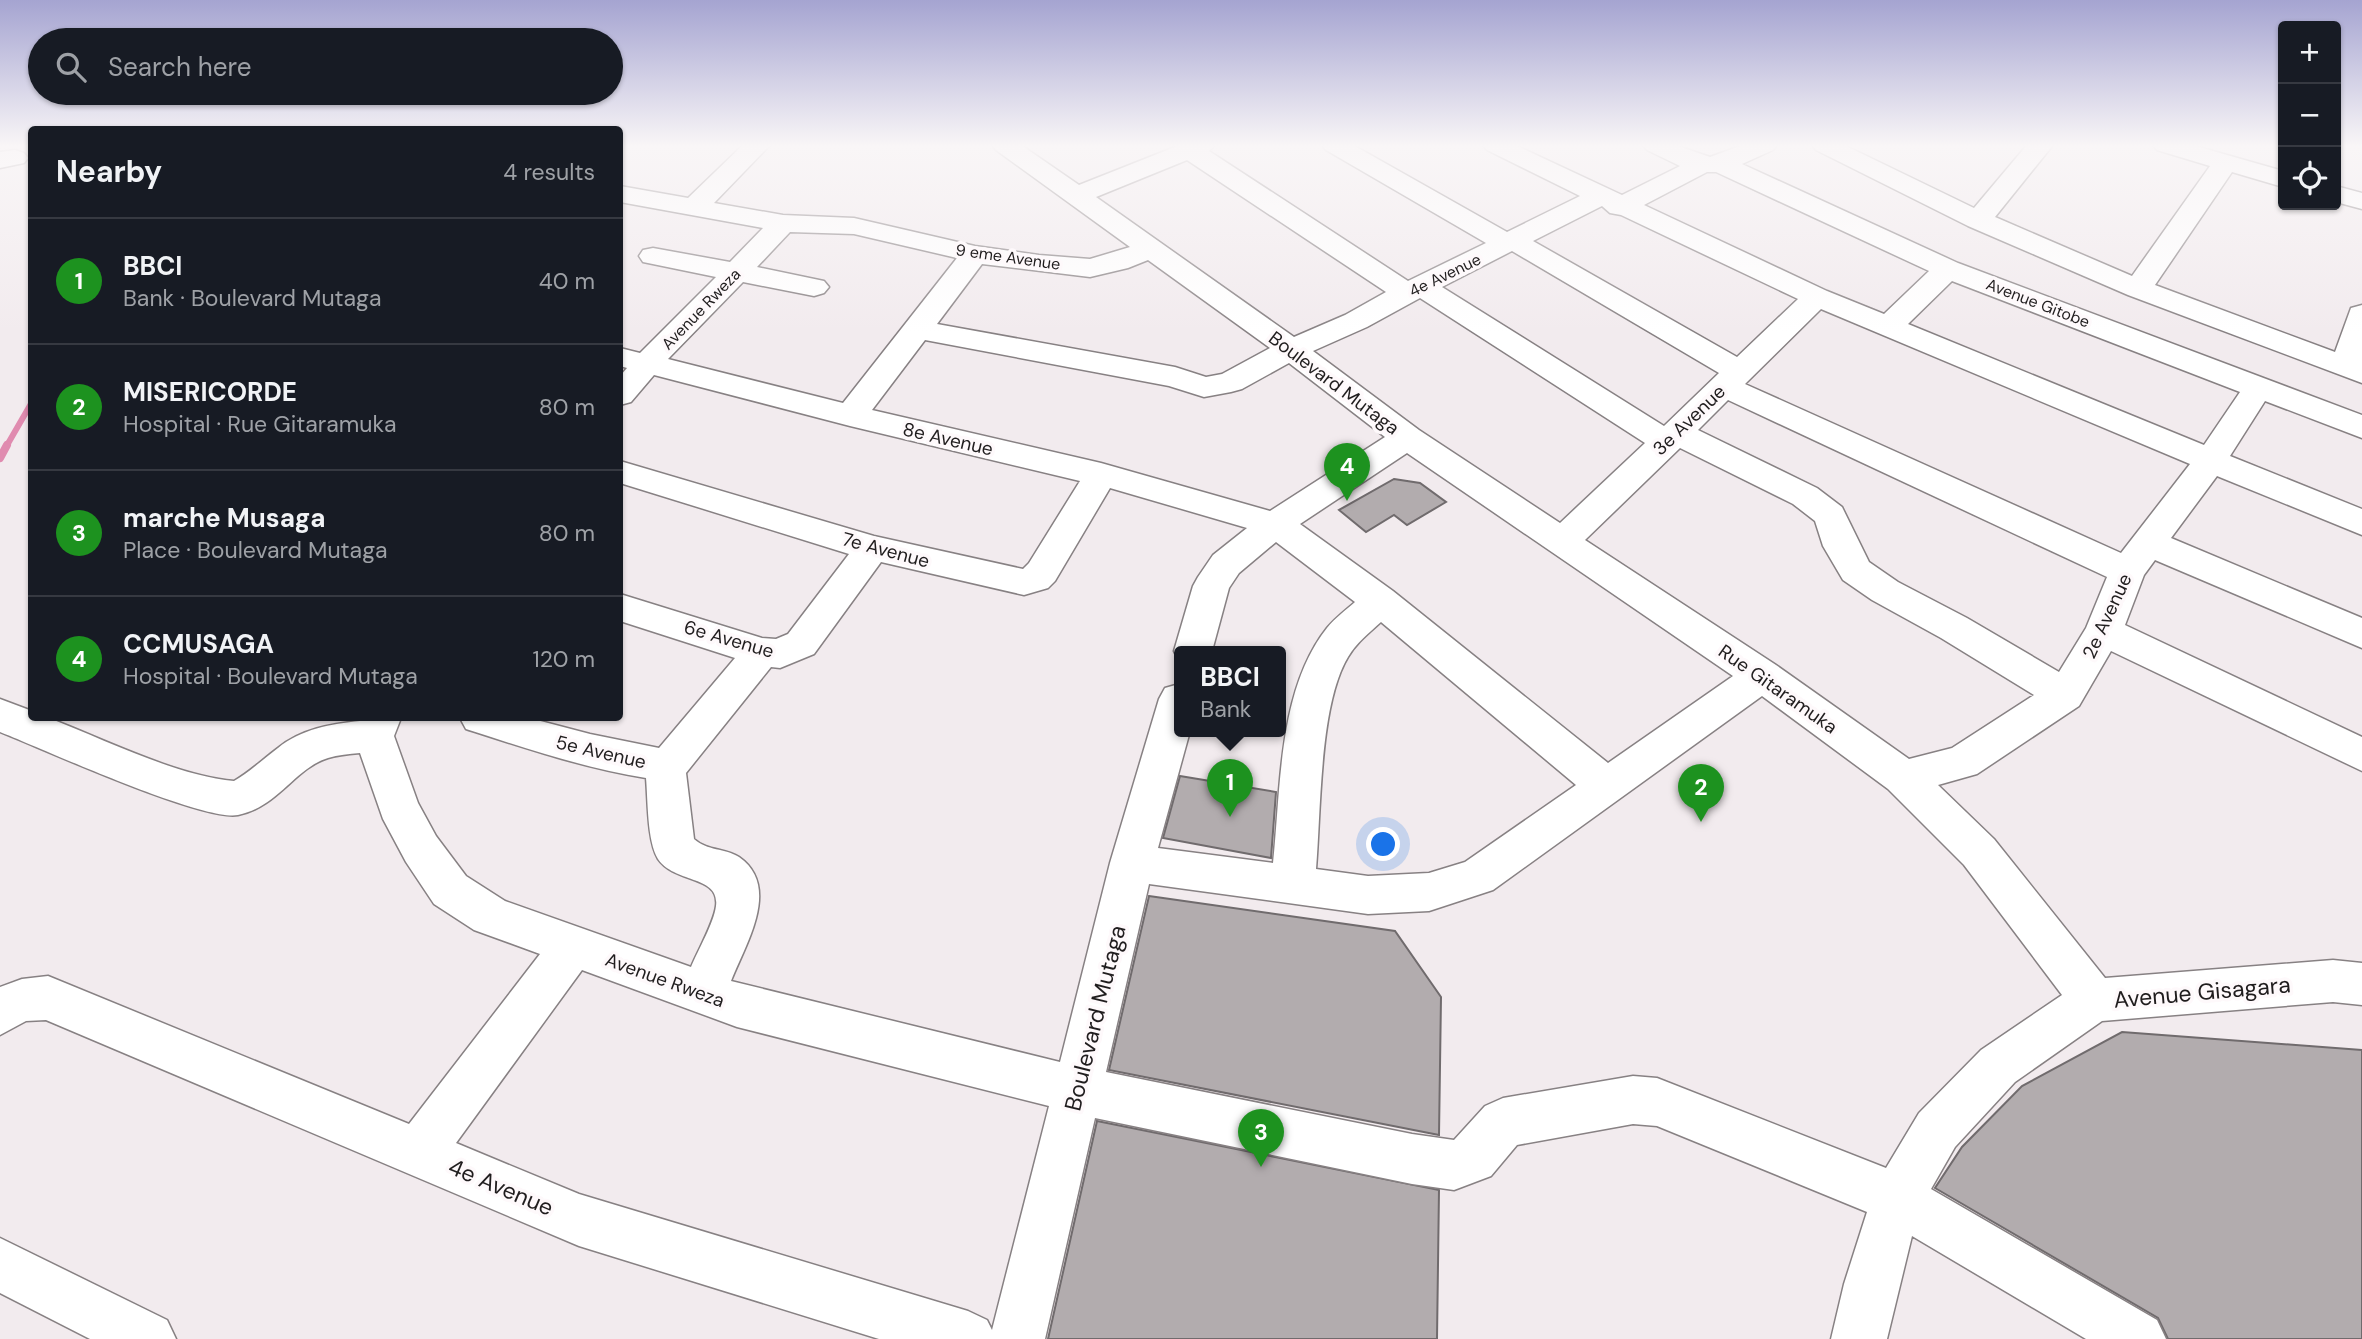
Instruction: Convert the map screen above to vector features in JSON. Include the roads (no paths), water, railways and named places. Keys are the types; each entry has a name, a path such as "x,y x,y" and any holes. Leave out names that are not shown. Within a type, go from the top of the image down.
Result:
{"street":[{"name":"9 eme Avenue","path":"697,207 783,223 854,226 975,254 1039,264 1090,268 1118,261 1149,248"},
{"name":"Boulevard Mutaga","path":"1092,207 1291,349 1407,438 1275,524 1243,548 1216,575 1195,646"},
{"path":"1288,207 1414,290 1671,438 1805,496 1830,515 1841,546 1856,571 1885,591 1954,628 2065,695"},
{"path":"1447,207 1511,243 1732,379 2127,571"},
{"name":"4e Avenue","path":"917,329 1175,377 1204,387 1231,382 1291,349 1356,321 1511,243 1596,207"},
{"path":"1622,207 1743,259 1817,297 2362,523"},
{"name":"Avenue Gitobe","path":"1808,207 1948,269 2362,427"},
{"path":"1952,207 2138,289 2354,370 2362,314"},
{"path":"1978,220 1988,207"},
{"path":"2138,289 2194,207"},
{"name":"Avenue Rweza","path":"623,388 634,360 670,338 783,223"},
{"path":"850,416 975,254"},
{"path":"653,256 735,274 814,287"},
{"path":"1888,327 1948,269"},
{"name":"3e Avenue","path":"1561,543 1817,297"},
{"name":"8e Avenue","path":"634,360 850,416 1101,474 1275,524"},
{"name":"2e Avenue","path":"1903,777 1963,762 2065,695 2104,631 2127,571 2210,461 2258,387"},
{"name":"Rue Gitaramuka","path":"1407,438 1762,676 1903,777 1979,852 2094,1000"},
{"name":"7e Avenue","path":"623,473 873,548 1007,581 1024,582 1035,579 1101,474"},
{"path":"1275,524 1380,601 1608,787"},
{"path":"2148,542 2362,634"},
{"name":"6e Avenue","path":"623,608 762,652 780,654 801,644 873,548"},
{"path":"1293,885 1309,710 1328,657 1342,636 1380,601"},
{"path":"2104,631 2362,755"},
{"path":"665,769 762,652"},
{"path":"1132,863 1368,895 1429,892 1478,877 1762,676"},
{"path":"0,715 198,792 234,799 260,785 304,750 377,727"},
{"name":"Boulevard Mutaga","path":"1017,1339 1132,863 1174,716"},
{"name":"5e Avenue","path":"489,721 547,740 606,756 658,764 665,769 674,847 689,861 723,870 736,884 738,906 703,993"},
{"name":"Avenue Rweza","path":"377,727 398,807 421,849 450,890 490,916 737,1005 1077,1090 1454,1165 1473,1158 1503,1123 1601,1104 1633,1100 1657,1102 1897,1198 2138,1339"},
{"path":"418,1153 573,946"},
{"name":"Avenue Gisagara","path":"1859,1339 1871,1283 1897,1198 1937,1130 1998,1066 2094,1000 2333,981 2362,984"},
{"name":"4e Avenue","path":"0,1013 7,1006 27,998 48,998 579,1220 968,1339"},
{"path":"0,1265 148,1339"}],"waterway":[{"path":"6,447 28,409"},
{"path":"0,458 7,445"}],"place":[{"name":"CCMUSAGA","path":"1347,501"},
{"name":"BBCI","path":"1230,817"},
{"name":"MISERICORDE","path":"1701,822"},
{"name":"marche Musaga","path":"1261,1167"}]}
